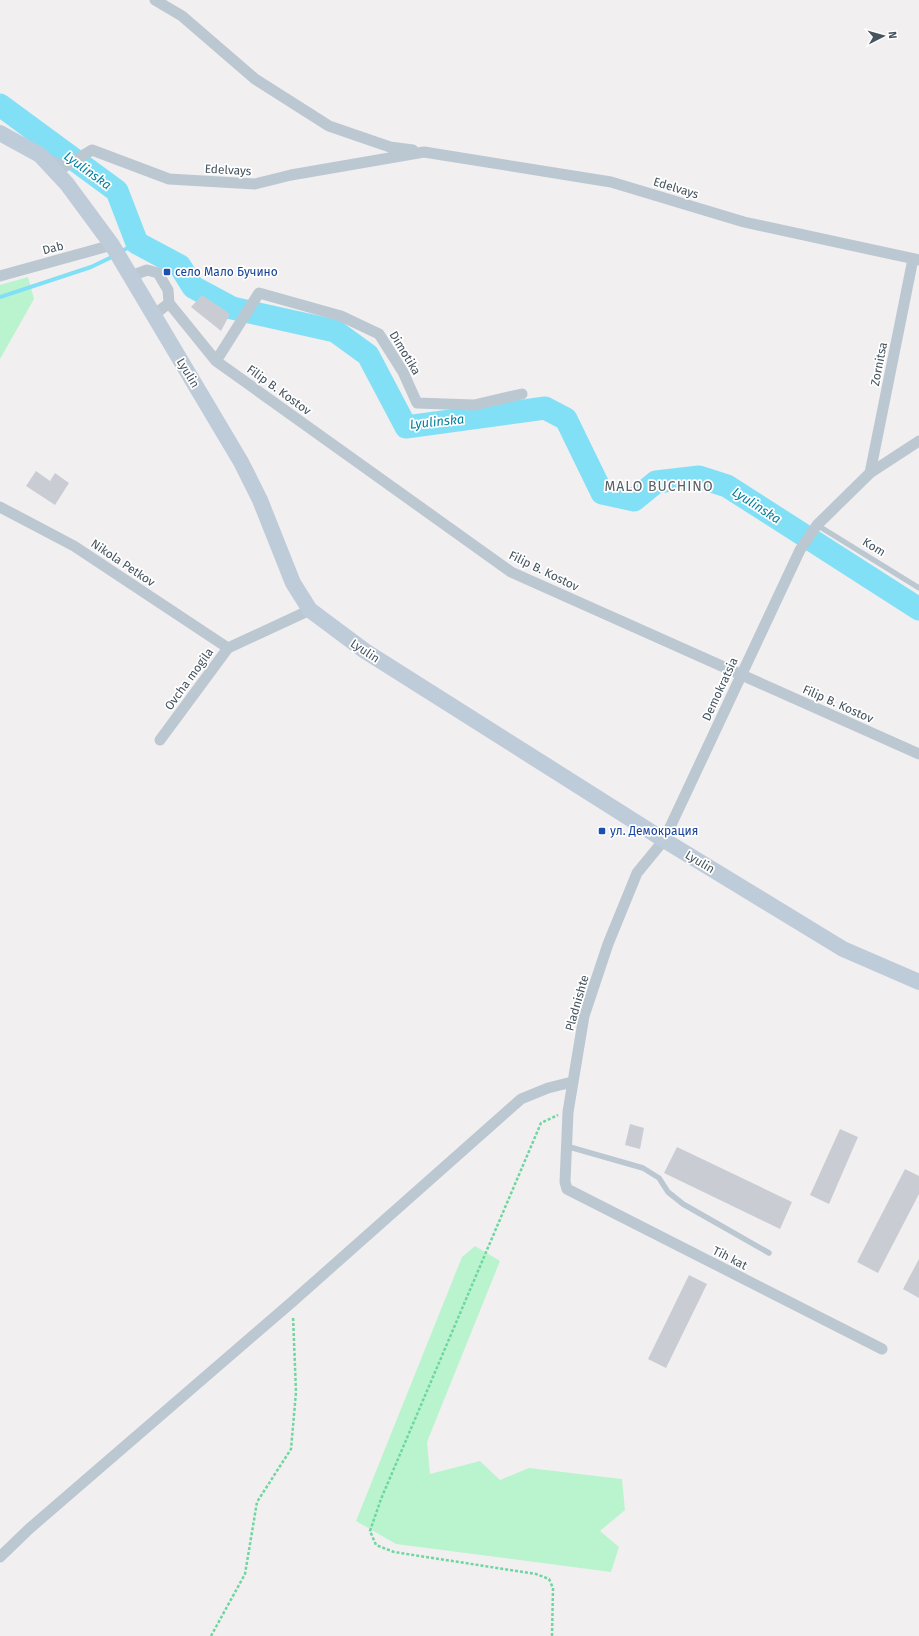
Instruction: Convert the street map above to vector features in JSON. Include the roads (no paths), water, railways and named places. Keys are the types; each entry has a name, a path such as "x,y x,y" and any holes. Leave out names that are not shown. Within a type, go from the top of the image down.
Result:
{"street":[{"name":"Edelvays","path":"155,0 182,16 255,79 329,126 390,147 611,182 744,222 916,259"},
{"name":"Lyulin","path":"0,133 40,155 67,184 112,245 241,462 260,500 293,583 310,610 365,651 664,840 843,949 919,982"},
{"name":"Edelvays","path":"40,155 64,167 92,150 169,179 255,184 291,175 424,152"},
{"name":"Dab","path":"0,276 112,245"},
{"name":"Zornitsa","path":"870,474 916,259"},
{"path":"130,276 147,270 158,274 168,290 169,303 154,315"},
{"name":"Dimotika","path":"216,361 259,293 341,316 379,334 403,372 416,403 474,405 522,394"},
{"name":"Filip B. Kostov","path":"169,303 216,361 511,572 741,676 919,754"},
{"name":"Demokratsia","path":"664,840 800,550 817,525 870,474 919,441"},
{"name":"Nikola Petkov","path":"0,507 74,546 228,648"},
{"name":"Ovcha mogila","path":"160,740 228,648 310,610"},
{"name":"Pladnishte","path":"567,1189 565,1182 568,1112 584,1016 608,944 637,873 664,840"},
{"path":"0,1557 41,1518 292,1302 521,1098 548,1088 572,1082"},
{"name":"Tih kat","path":"567,1189 882,1349"}],"lane":[{"name":"Kom","path":"817,525 919,588"},
{"path":"566,1146 643,1168 659,1178 668,1192 683,1204 769,1253"}],"waterway":[{"name":"Lyulinska","path":"0,105 117,191 137,243 180,266 193,287 232,308 335,331 368,355 406,427 545,408 566,419 602,493 634,500 656,482 699,477 727,486 919,609"},
{"path":"120,252 137,243"},
{"path":"0,297 91,267 114,256"}],"place":[{"name":"село Мало Бучино","path":"167,272"},
{"name":"ул. Демокрация","path":"602,831"}],"district":[{"name":"MALO BUCHINO","path":"659,486"}]}
